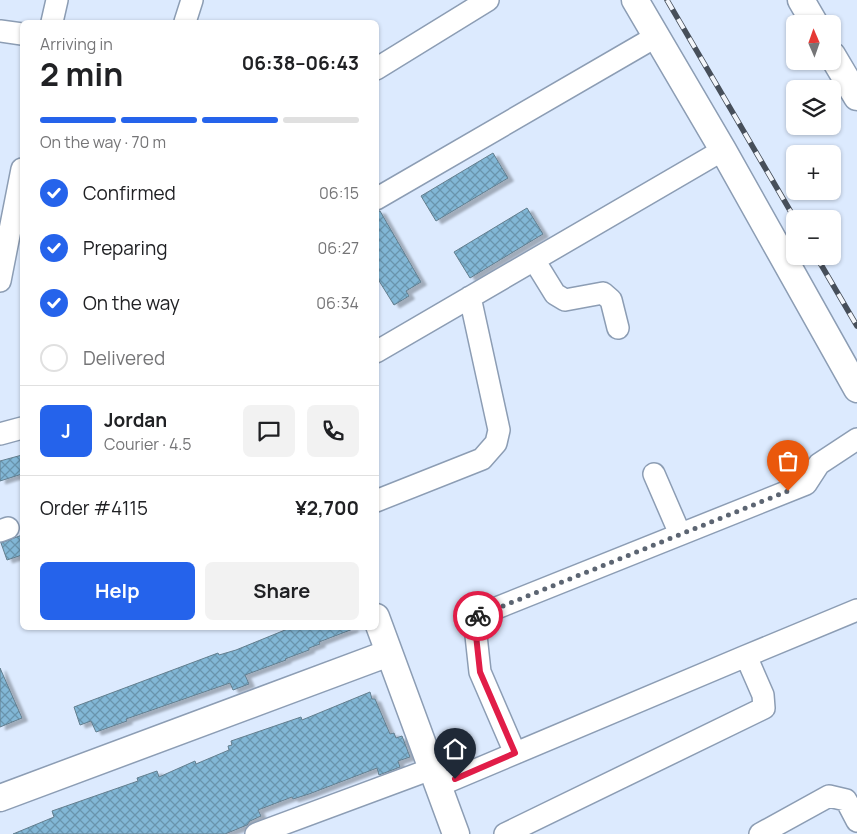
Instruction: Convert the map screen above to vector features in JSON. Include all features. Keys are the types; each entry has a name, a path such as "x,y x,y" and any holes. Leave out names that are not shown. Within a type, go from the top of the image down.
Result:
{"street":[{"path":"52,20 57,0"},
{"path":"186,20 192,0"},
{"path":"379,67 488,0"},
{"path":"635,0 723,150 857,389"},
{"path":"801,0 809,15"},
{"path":"0,31 20,34"},
{"path":"379,197 657,36"},
{"path":"841,70 857,96"},
{"path":"379,350 723,150"},
{"path":"0,281 20,179"},
{"path":"534,260 555,294 565,300 603,293 611,300 618,328"},
{"path":"379,500 482,459 496,442 499,430 470,297"},
{"path":"0,434 20,429"},
{"path":"515,753 480,672 474,617 806,484 819,464 857,439"},
{"path":"654,474 680,534"},
{"path":"256,834 515,753 857,610"},
{"path":"379,625 437,776 456,834"},
{"path":"0,798 389,653"},
{"path":"504,834 764,708 763,695 746,656"},
{"path":"760,834 829,796 846,800 857,821"}],"building":[{"path":"493,153 508,178 436,221 421,196"},
{"path":"527,208 543,234 470,278 454,252"},
{"path":"379,211 421,282 406,291 409,296 394,305 379,281"},
{"path":"20,456 20,475 0,481 0,461"},
{"path":"20,536 20,556 7,560 1,543"},
{"path":"285,630 350,630 319,642 320,644 309,648 309,650 286,660 245,675 249,684 233,690 230,683 126,719 127,721 96,732 91,721 80,725 74,707 218,653 219,655"},
{"path":"0,668 22,718 0,727"},
{"path":"370,692 372,699 375,699 390,734 394,733 396,738 402,736 410,757 398,761 400,767 379,775 377,768 309,794 293,799 292,797 258,810 261,816 250,821 247,825 225,834 13,834 54,817 52,811 138,781 137,778 157,771 159,777 195,761 196,764 229,750 228,746 232,745 231,741 301,717 302,720"}],"railway":[{"path":"667,0 790,210"},
{"path":"821,265 857,326"}],"way so far":[{"path":"478,616 788,491"}],"route":[{"path":"455,779 515,753 480,672 474,617 478,616"}]}
